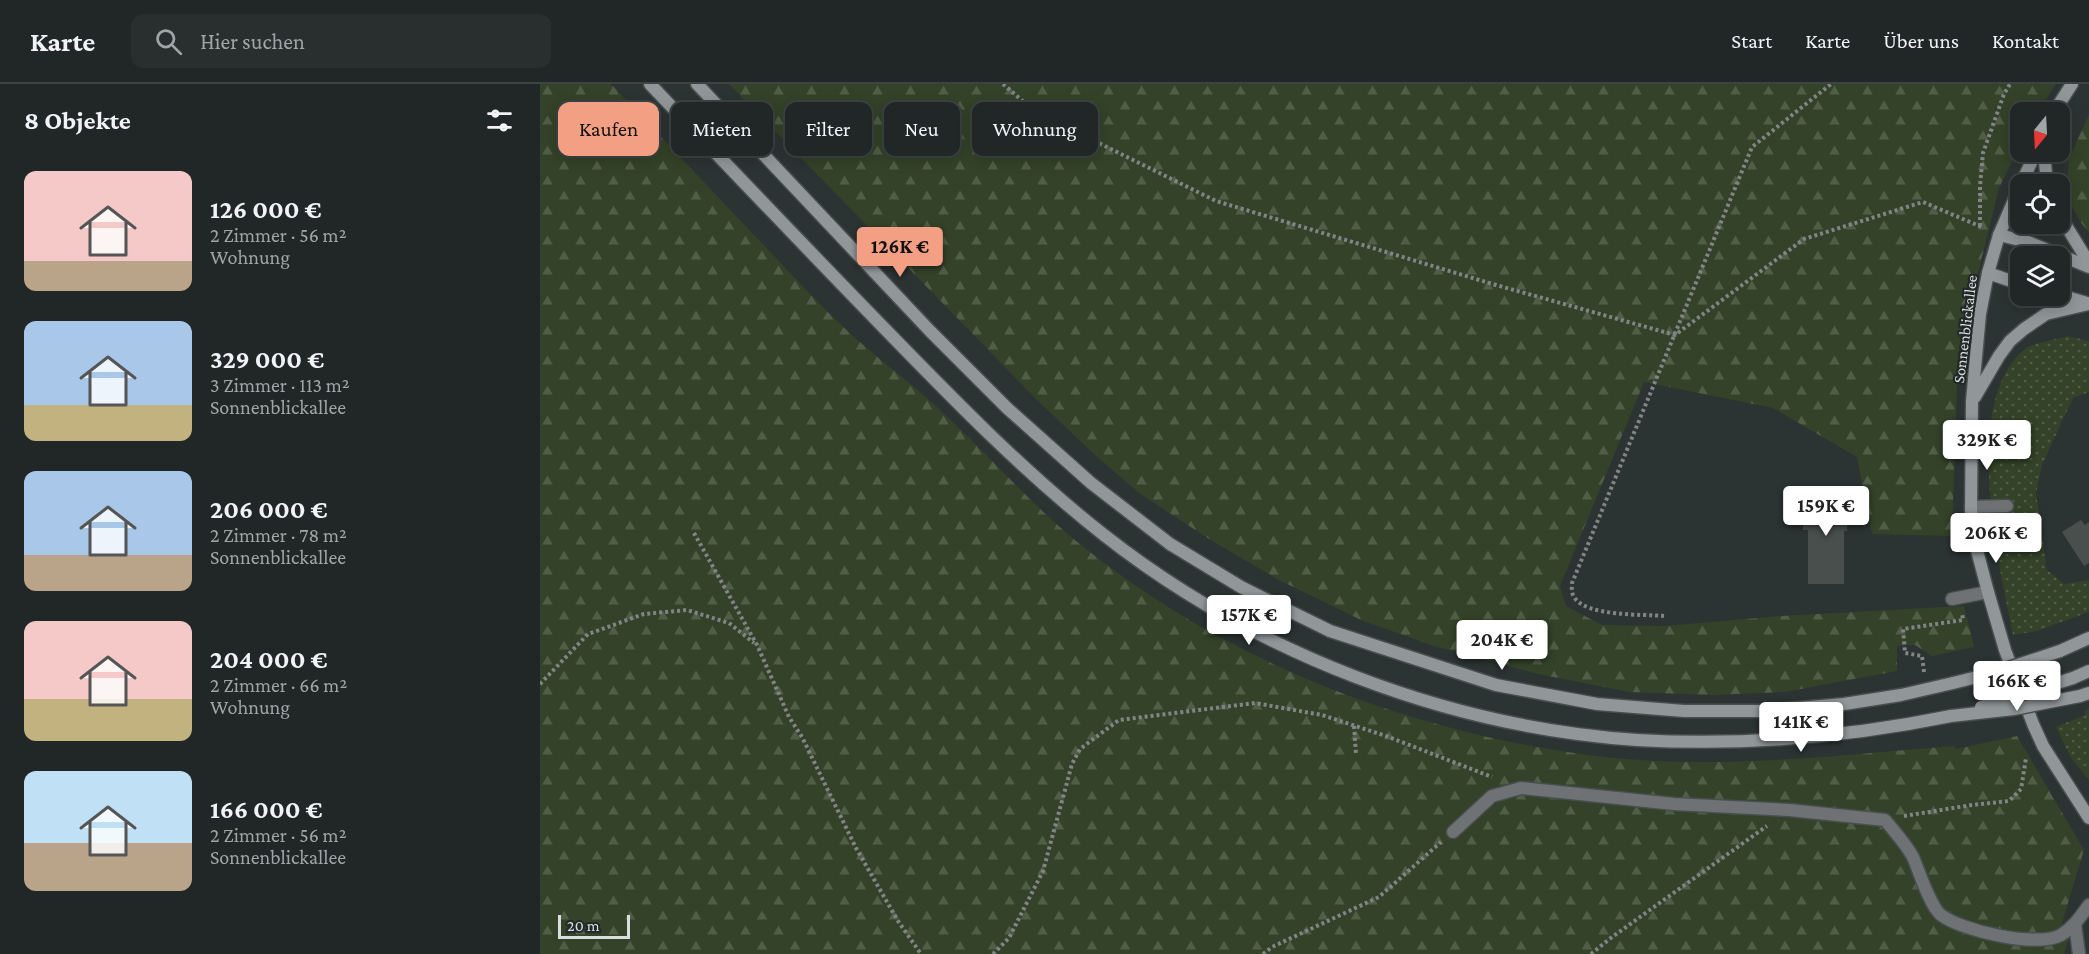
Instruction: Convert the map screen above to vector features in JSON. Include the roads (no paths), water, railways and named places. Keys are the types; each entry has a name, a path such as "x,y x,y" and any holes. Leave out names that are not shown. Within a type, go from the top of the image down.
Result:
{"main road":[{"path":"650,84 948,394 1062,500 1105,536 1195,599 1263,637 1368,682 1442,705 1514,722 1598,736 1676,741 1749,741 1800,738 1904,726 1951,716 2089,671"},
{"path":"697,84 930,331 1007,408 1091,483 1170,544 1241,587 1330,631 1496,686 1597,704 1684,711 1765,711 1844,704 1901,695 1993,674 2060,651 2089,638"},
{"path":"2060,102 2072,84"},
{"name":"Sonnenblickallee","path":"2010,209 1998,235 1980,314 1972,401 1971,507 1975,543 2005,650 2043,746 2089,818"},
{"path":"2070,233 2089,265"},
{"path":"1998,235 2028,242 2089,265"},
{"path":"1988,273 2010,281"},
{"path":"2070,298 2089,304"},
{"path":"1972,401 1999,356 2017,335 2046,314 2089,304"},
{"path":"1951,716 2014,709 2085,695"}],"lane":[{"path":"1971,507 2007,506"},
{"path":"1952,599 1988,592"},
{"path":"1453,832 1492,796 1521,788 1674,804 1789,810 1885,819 1912,855 1925,888 1941,914 1982,933 2026,939 2050,939 2062,934 2075,924 2089,905"},
{"path":"2075,924 2079,954"}]}
